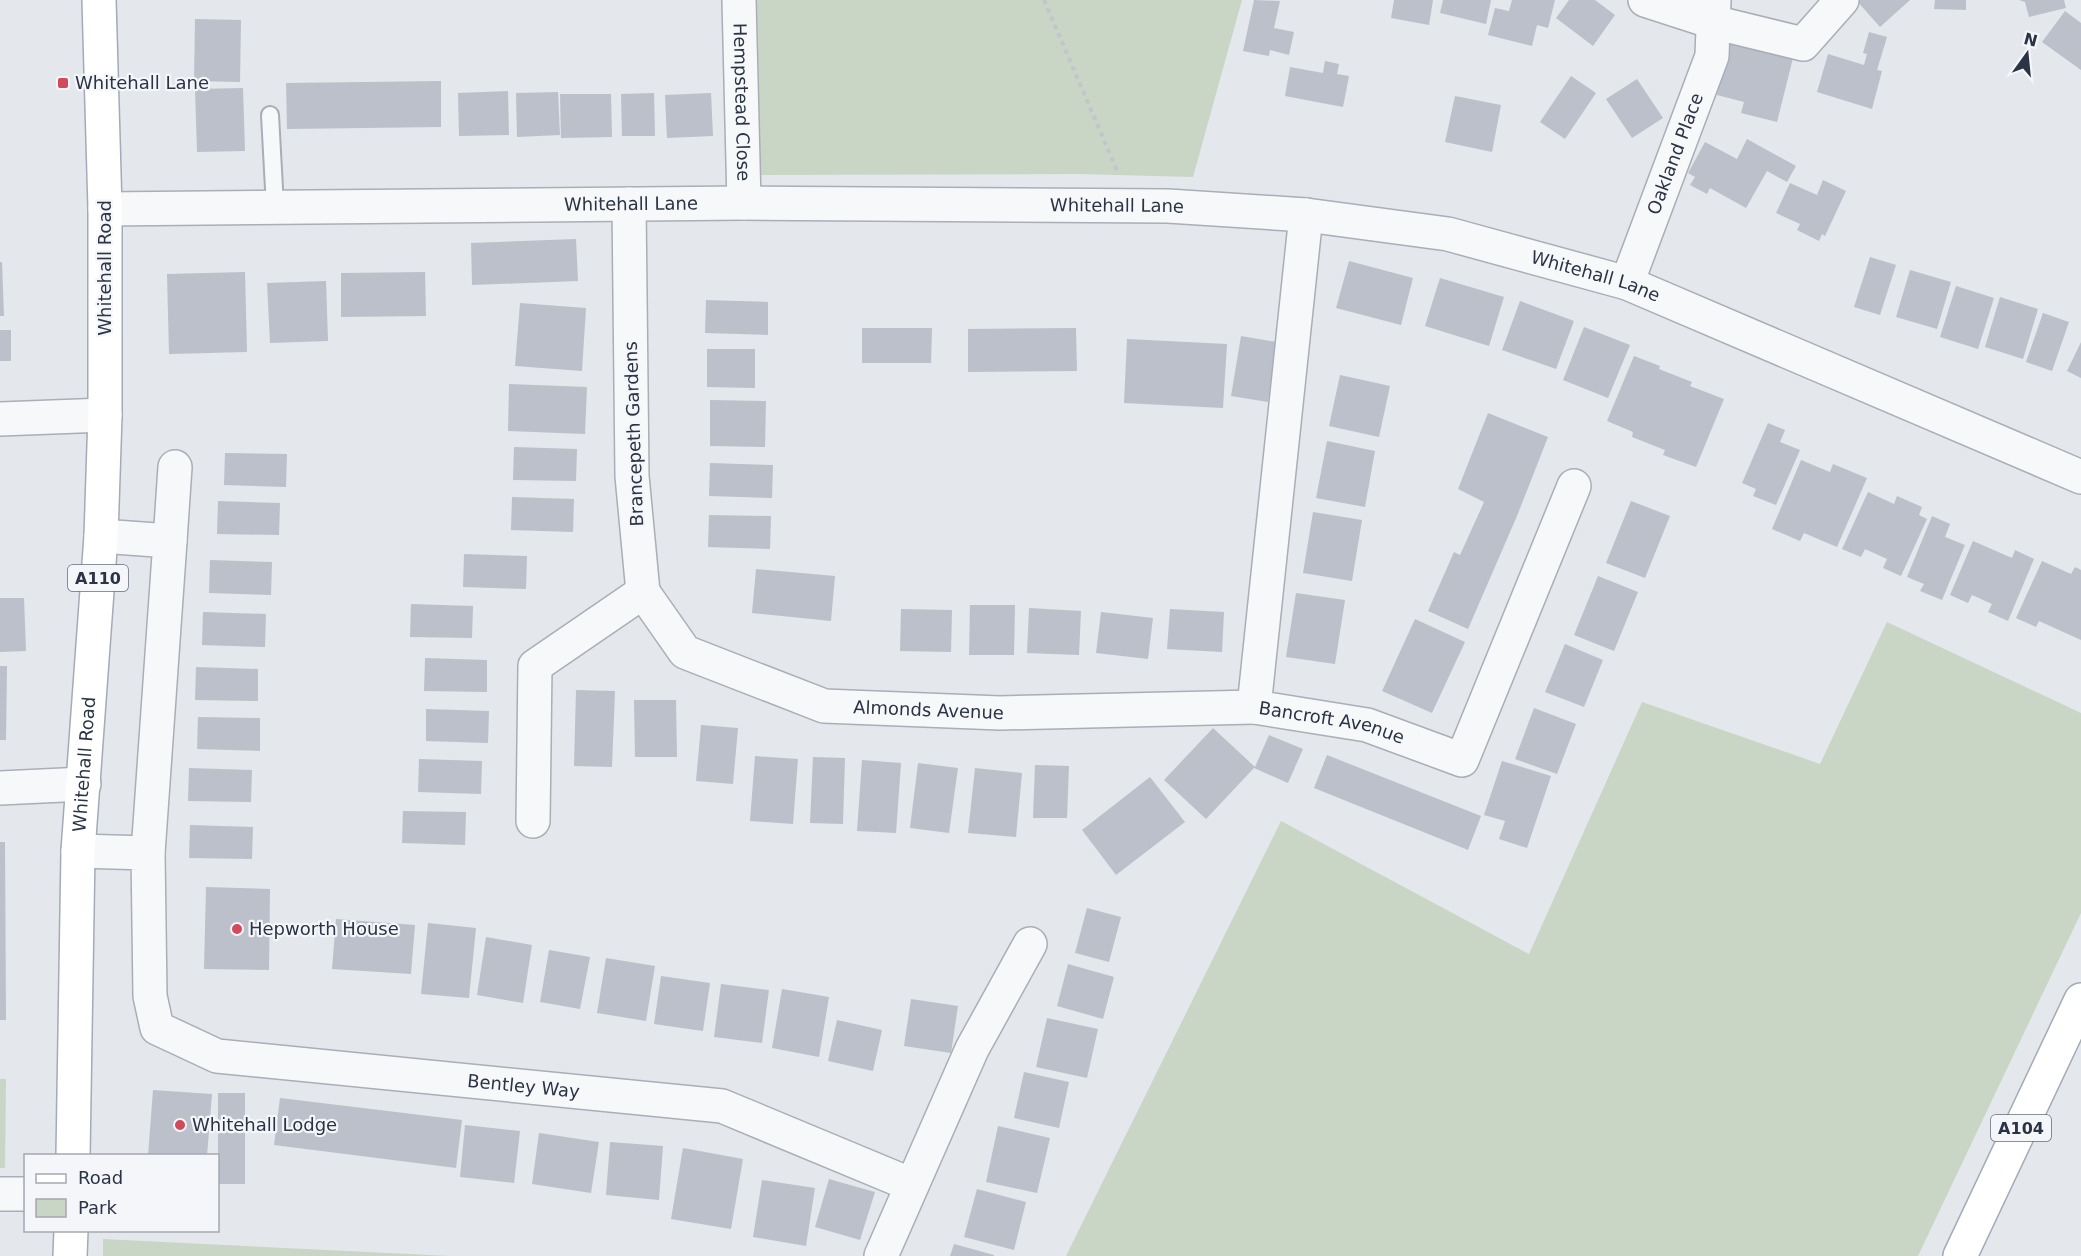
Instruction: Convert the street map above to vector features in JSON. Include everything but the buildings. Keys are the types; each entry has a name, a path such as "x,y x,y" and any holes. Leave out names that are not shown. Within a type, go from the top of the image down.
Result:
{"main road":[{"name":"Whitehall Road","path":"73,1154 78,851 101,536 105,415 105,209 99,0"},
{"name":"A104","path":"1960,1256 2081,1000"},
{"path":"70,1256 71,1232"}],"street":[{"name":"Hempstead Close","path":"739,0 744,203"},
{"path":"1646,0 1713,11 1803,44 1842,0"},
{"name":"Oakland Place","path":"1626,283 1712,56 1713,11"},
{"name":"Whitehall Lane","path":"105,209 744,203 1168,206 1306,215 1448,234 1626,283 2081,477"},
{"name":"Brancepeth Gardens","path":"629,204 632,476 643,592"},
{"name":"Bancroft Avenue","path":"1306,215 1254,707 1367,725 1462,760 1574,486"},
{"path":"0,419 105,415"},
{"path":"148,853 174,467"},
{"path":"101,536 170,541"},
{"path":"533,821 535,666 643,592"},
{"name":"Almonds Avenue","path":"643,592 685,652 824,706 1000,713 1254,707"},
{"path":"0,788 84,784"},
{"name":"Whitehall Road","path":"78,851 148,853"},
{"name":"Bentley Way","path":"148,853 150,996 157,1028 217,1056 722,1106 912,1185"},
{"path":"881,1256 972,1049 1030,944"},
{"path":"0,1194 24,1194"}],"lane":[{"path":"270,114 275,207"}],"path":[{"path":"1044,0 1133,207"}],"green space":[{"path":"753,0 1242,0 1193,177 1078,174 754,175"},
{"path":"1887,622 2081,713 2081,913 1918,1256 1066,1256 1281,821 1529,954 1642,702 1820,764"},
{"path":"0,1079 6,1079 5,1168 0,1168"},
{"path":"103,1239 450,1256 103,1256"}],"place":[{"name":"Whitehall Lane","path":"63,83"},
{"name":"Hepworth House","path":"237,929"},
{"name":"Whitehall Lodge","path":"180,1125"}]}
